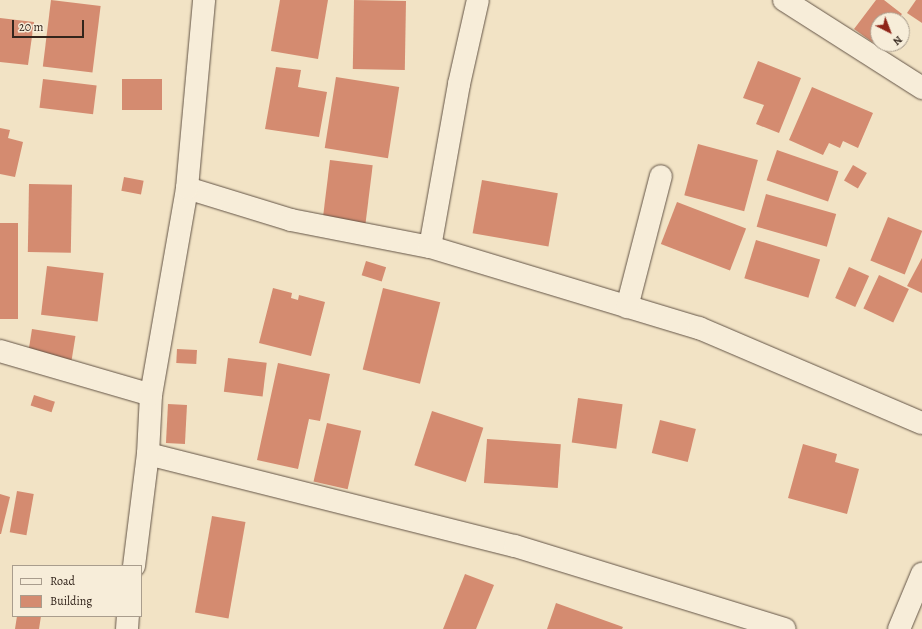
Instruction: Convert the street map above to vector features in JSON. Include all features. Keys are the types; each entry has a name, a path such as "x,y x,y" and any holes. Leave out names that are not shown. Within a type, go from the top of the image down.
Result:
{"street":[{"path":"134,565 148,454 151,395 187,188 204,0"},
{"path":"430,247 459,84 478,0"},
{"path":"784,0 922,88"},
{"path":"627,307 661,176"},
{"path":"187,188 290,220 430,247 699,328 922,423"},
{"path":"0,351 151,395"},
{"path":"148,454 515,546 784,629"},
{"path":"899,629 922,574"},
{"path":"126,629 128,617"}],"building":[{"path":"51,0 101,6 92,73 43,67"},
{"path":"280,0 328,0 318,59 271,51"},
{"path":"354,0 406,1 405,70 353,69"},
{"path":"876,0 884,0 899,12 870,12 870,40 854,29"},
{"path":"916,0 922,0 922,23 910,15 910,12 908,12"},
{"path":"0,18 34,22 28,65 0,62"},
{"path":"758,61 801,78 779,133 756,124 764,105 743,98"},
{"path":"276,67 301,70 298,87 327,92 319,137 265,129"},
{"path":"336,77 399,87 388,158 325,148"},
{"path":"43,79 97,86 93,114 39,108"},
{"path":"122,79 162,79 162,110 122,110"},
{"path":"812,87 873,113 858,148 843,141 840,148 829,143 823,155 789,140"},
{"path":"0,128 10,130 8,138 23,142 15,177 0,174"},
{"path":"698,144 758,160 744,211 684,195"},
{"path":"777,150 838,171 828,201 767,180"},
{"path":"330,160 373,165 365,227 322,222"},
{"path":"853,165 867,173 858,189 844,181"},
{"path":"124,177 144,181 141,195 121,191"},
{"path":"482,180 558,193 548,247 473,233"},
{"path":"29,184 72,185 71,253 28,252"},
{"path":"766,194 836,214 827,247 757,227"},
{"path":"677,202 746,229 730,271 661,244"},
{"path":"888,217 922,231 905,274 870,261"},
{"path":"0,223 18,223 18,319 0,319"},
{"path":"756,240 820,260 808,298 744,278"},
{"path":"922,258 922,293 907,286"},
{"path":"366,261 386,267 382,281 362,275"},
{"path":"47,266 104,273 98,322 41,315"},
{"path":"849,267 869,276 855,307 835,298"},
{"path":"879,275 909,289 893,322 863,309"},
{"path":"273,288 292,293 291,298 298,300 299,295 325,302 311,356 259,343"},
{"path":"383,288 440,302 420,384 363,370"},
{"path":"32,329 75,336 72,361 28,354"},
{"path":"177,349 197,350 196,364 176,363"},
{"path":"228,358 267,363 263,396 224,392"},
{"path":"278,363 330,374 320,421 309,419 298,469 257,460"},
{"path":"34,395 55,402 52,412 31,405"},
{"path":"578,398 623,404 616,449 572,443"},
{"path":"168,404 187,405 185,444 166,443"},
{"path":"432,411 483,428 466,482 414,465"},
{"path":"660,420 696,429 688,462 652,453"},
{"path":"327,423 361,431 348,489 314,481"},
{"path":"487,439 561,444 558,488 484,483"},
{"path":"803,444 837,454 835,462 859,469 847,514 788,498"},
{"path":"17,491 34,494 26,535 10,532"},
{"path":"0,494 10,497 1,534 0,534"},
{"path":"212,516 245,522 228,618 195,613"},
{"path":"465,574 494,585 476,629 443,629"},
{"path":"556,603 623,627 622,629 547,629"},
{"path":"17,617 41,617 39,629 15,629"}]}
